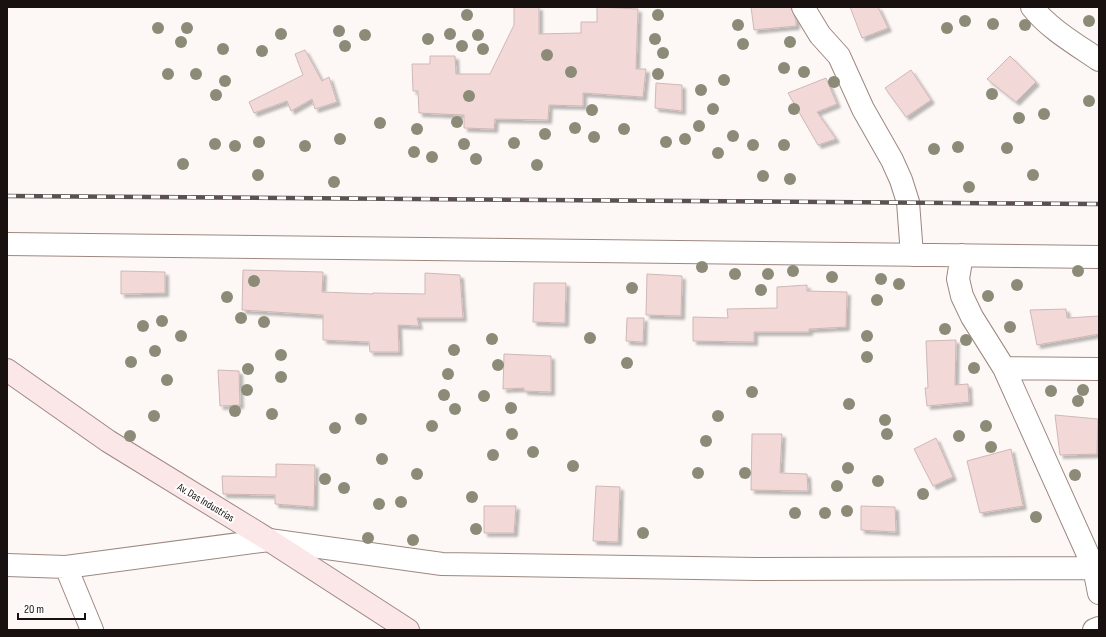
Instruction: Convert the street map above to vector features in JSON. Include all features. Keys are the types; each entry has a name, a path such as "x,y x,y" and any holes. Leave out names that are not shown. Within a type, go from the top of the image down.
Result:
{"main road":[{"name":"Av. Das Industrias","path":"7,370 108,441 269,540 408,630"}],"street":[{"path":"803,7 820,35 839,56 863,109 892,160 901,180 908,202 912,255"},
{"path":"1032,7 1038,15 1059,32 1099,60"},
{"path":"7,244 1099,257"},
{"path":"962,256 958,279 962,296 972,317 1004,368 1096,568 1099,593"},
{"path":"1004,368 1099,369"},
{"path":"7,565 66,567 269,540 442,564 757,569 1096,568"},
{"path":"66,567 92,630"},
{"path":"1094,630 1099,628"}],"building":[{"path":"514,7 539,7 539,34 581,33 581,22 597,22 597,7 638,9 636,69 646,69 643,97 583,93 583,106 549,105 548,120 495,119 494,129 464,128 464,115 419,113 418,91 413,91 412,64 430,64 430,56 455,56 456,74 490,74 514,25"},
{"path":"751,7 791,7 796,20 796,26 754,30"},
{"path":"850,7 878,7 888,28 862,38"},
{"path":"305,50 322,81 329,77 337,102 315,109 312,99 291,111 287,101 254,113 249,102 303,75 295,54"},
{"path":"1010,56 1036,82 1016,102 987,79"},
{"path":"911,70 931,100 906,117 885,88"},
{"path":"826,78 837,104 817,112 836,139 818,145 788,93"},
{"path":"656,83 682,85 682,111 655,108"},
{"path":"243,270 323,272 322,292 373,294 425,294 425,273 460,275 463,318 417,318 419,326 398,325 399,352 370,352 369,342 323,340 323,315 242,310"},
{"path":"121,271 165,272 165,293 121,294"},
{"path":"647,274 682,276 681,316 646,315"},
{"path":"534,283 566,283 565,323 533,322"},
{"path":"807,285 807,291 847,292 846,327 809,329 809,332 754,332 754,342 693,341 693,317 728,318 727,309 777,308 777,287"},
{"path":"1066,309 1067,318 1099,316 1099,334 1037,345 1030,310"},
{"path":"627,318 644,318 643,342 626,341"},
{"path":"956,340 955,385 968,384 969,402 927,406 925,388 928,388 926,341"},
{"path":"504,354 551,356 551,392 524,391 524,388 503,389"},
{"path":"218,370 239,371 240,405 220,406"},
{"path":"1055,415 1098,419 1097,454 1060,455"},
{"path":"752,434 782,434 780,473 807,474 808,491 751,490"},
{"path":"936,438 953,477 933,486 914,449"},
{"path":"1011,449 1023,506 980,513 967,461"},
{"path":"276,464 315,465 314,507 275,504 275,495 223,494 222,476 276,477"},
{"path":"596,486 620,487 618,542 593,541"},
{"path":"484,506 516,506 514,533 484,533"},
{"path":"861,506 895,507 896,532 861,530"}],"railway":[{"path":"7,196 1099,204"}]}
